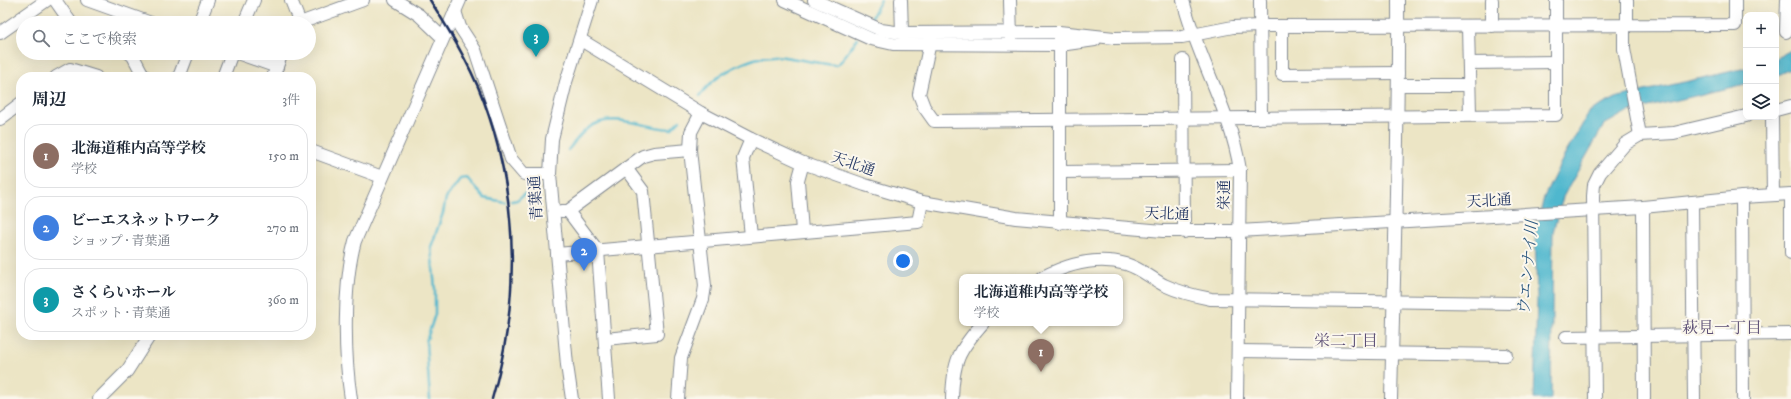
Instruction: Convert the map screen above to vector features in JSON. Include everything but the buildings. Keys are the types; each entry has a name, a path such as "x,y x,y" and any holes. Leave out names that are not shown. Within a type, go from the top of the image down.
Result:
{"street":[{"path":"24,16 47,0"},
{"path":"55,0 66,16"},
{"path":"87,0 132,16"},
{"path":"202,16 208,0"},
{"path":"247,16 254,0"},
{"path":"291,0 297,16"},
{"path":"316,17 363,0"},
{"path":"395,0 419,15 443,38"},
{"name":"青葉通","path":"572,399 567,365 550,174 552,139 566,82 581,40 592,0"},
{"path":"785,0 856,26 875,27 931,39 1011,45 1060,45 1114,38 1194,36 1233,27 1260,26 1735,25 1736,0"},
{"path":"814,0 856,26 871,39 893,44 931,39 1011,33 1060,32 1114,38"},
{"path":"901,0 902,33"},
{"path":"1010,0 1011,45"},
{"name":"栄通","path":"1183,0 1194,36 1227,118 1235,144 1240,170 1237,399"},
{"path":"1260,0 1261,117"},
{"path":"1391,399 1392,301 1399,116 1398,0"},
{"path":"1492,0 1492,26"},
{"path":"931,39 919,94 924,107 934,121 1556,115 1556,0"},
{"path":"1627,0 1624,49 1640,130"},
{"path":"1786,32 1787,0"},
{"path":"352,399 347,351 347,304 350,259 355,241 457,5"},
{"path":"457,5 460,27 475,50 511,159 524,174 550,174"},
{"path":"0,33 16,22"},
{"path":"1282,26 1282,74 1398,79 1469,85"},
{"path":"1468,26 1470,115"},
{"path":"1060,32 1060,223"},
{"name":"天北通","path":"581,40 701,113 751,139 803,163 865,185 922,202 976,212 1060,223 1184,232 1240,231 1593,211 1742,197 1791,194"},
{"path":"135,60 141,72"},
{"path":"181,72 185,60"},
{"path":"225,72 229,60"},
{"path":"251,60 275,72 279,60"},
{"path":"1182,60 1184,232"},
{"path":"1469,63 1556,62"},
{"path":"65,72 70,69 80,72"},
{"path":"1779,109 1791,106"},
{"path":"0,119 16,107"},
{"path":"678,399 681,358 703,299 704,286 690,150 691,132 701,113"},
{"path":"1595,399 1593,211 1594,185 1600,173 1624,144 1640,130 1674,133 1743,117"},
{"path":"1772,120 1773,195"},
{"path":"751,139 743,158 751,236"},
{"path":"553,210 568,211 644,156 654,153 690,150"},
{"path":"316,153 382,177"},
{"path":"802,231 798,181 803,163"},
{"path":"605,339 657,334 643,191 626,168"},
{"path":"1060,172 1240,170"},
{"path":"1791,194 1791,253"},
{"path":"1742,197 1743,399"},
{"path":"557,254 648,247 802,231 918,222 922,202"},
{"path":"1692,202 1694,399"},
{"path":"1643,207 1644,399"},
{"path":"568,211 598,251 609,399"},
{"path":"1049,274 1073,264 1092,261 1110,261 1127,264 1180,292 1211,299 1514,302"},
{"path":"952,399 953,374 959,354 981,326"},
{"path":"1566,336 1791,334"},
{"path":"99,399 126,371 147,340"},
{"path":"1238,351 1506,355"}],"water":[{"path":"1791,50 1791,69 1779,75 1779,56"},
{"path":"1743,69 1743,85 1627,112 1604,125 1563,197 1553,232 1551,399 1534,399 1537,299 1535,235 1544,197 1563,158 1590,111 1618,97"}],"waterway":[{"path":"870,20 881,0"},
{"path":"700,96 706,88 723,74 755,59 776,56 837,65 858,38"},
{"path":"568,150 584,131 596,124 606,121 617,120 671,129 680,120"},
{"path":"430,399 426,342 435,314 435,289 431,247 443,213 446,198 460,179 467,178 484,198 505,202"},
{"path":"512,201 517,200 534,186"}],"railway":[{"path":"430,0 455,42 478,86 489,116 499,151 506,186 512,257 511,293 501,364 492,399"}],"place":[{"name":"さくらいホール","path":"536,57"},
{"name":"ビーエスネットワーク","path":"584,271"},
{"name":"北海道稚内高等学校","path":"1041,372"}],"district":[{"name":"萩見一丁目","path":"1722,328"},
{"name":"栄二丁目","path":"1346,341"}],"water label":[{"name":"ウエンナイ川","path":"1528,268"}]}
